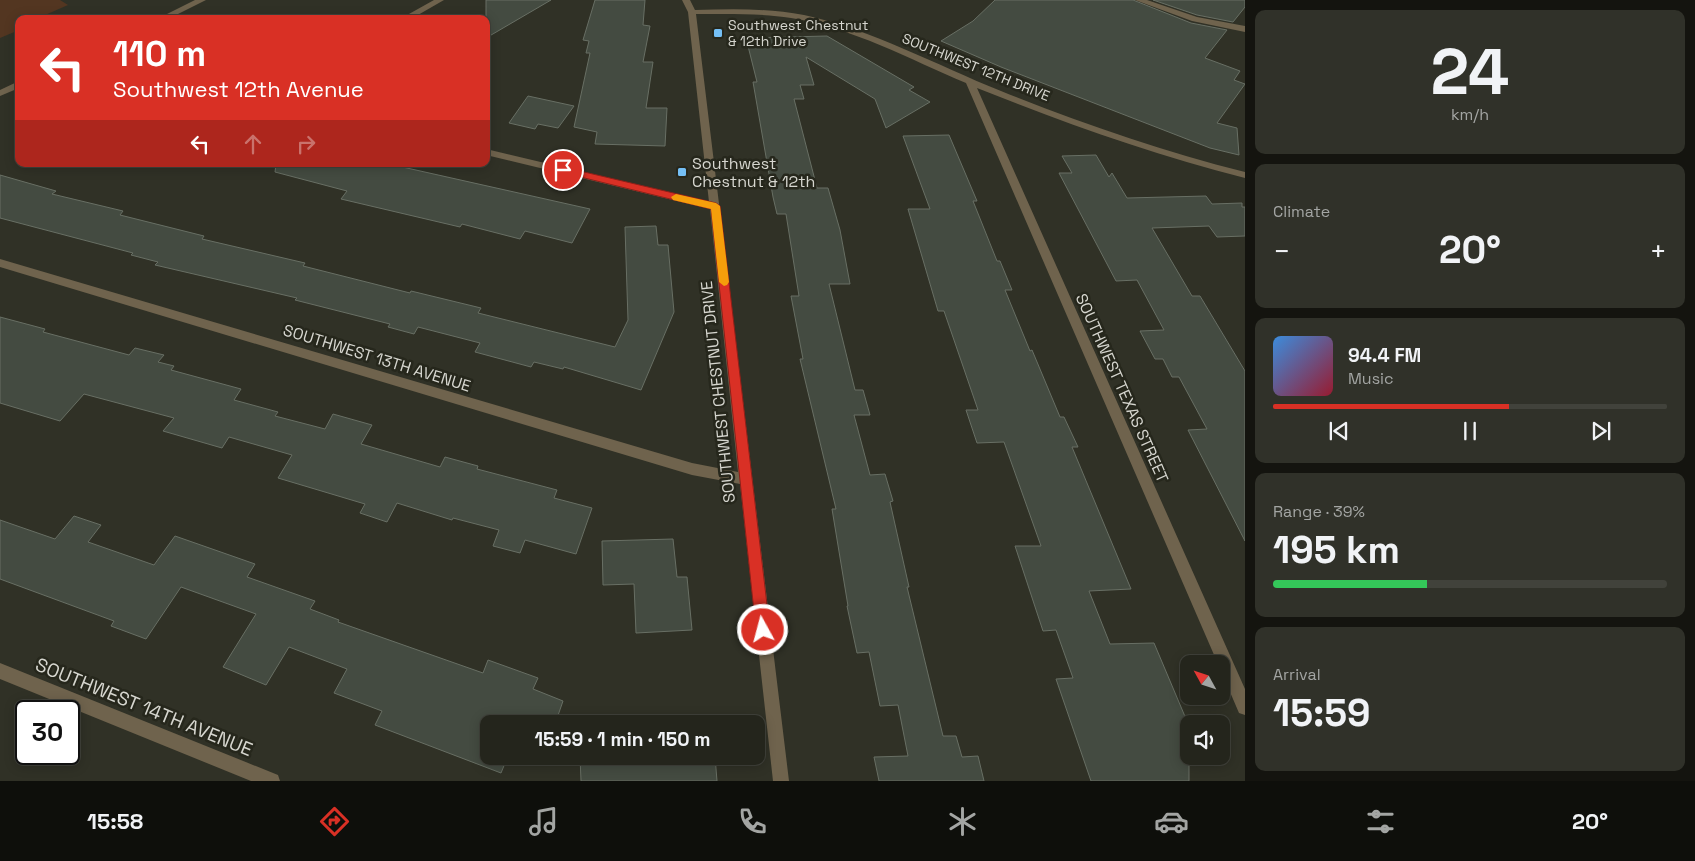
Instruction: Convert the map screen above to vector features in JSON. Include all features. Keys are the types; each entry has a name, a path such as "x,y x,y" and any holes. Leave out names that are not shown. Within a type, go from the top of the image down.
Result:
{"street":[{"path":"170,15 202,0"},
{"path":"412,15 440,0"},
{"name":"SOUTHWEST CHESTNUT DRIVE","path":"686,0 692,12 716,206 781,781"},
{"path":"1139,0 1195,19 1245,29"},
{"name":"SOUTHWEST 12TH DRIVE","path":"692,12 752,12 804,17 862,36 969,81 1106,134 1183,160 1245,175"},
{"name":"SOUTHWEST TEXAS STREET","path":"969,81 1245,707"},
{"path":"0,93 15,86"},
{"path":"490,153 716,206"},
{"name":"SOUTHWEST 13TH AVENUE","path":"0,263 692,469 746,479"},
{"name":"SOUTHWEST 14TH AVENUE","path":"0,670 272,781"}],"shaded area":[{"path":"0,0 60,0 68,5 45,15 15,15 15,32 0,38"}],"building":[{"path":"486,0 551,0 490,36 490,15 486,15"},
{"path":"595,0 645,0 643,25 650,26 643,62 653,62 646,108 667,108 665,146 595,144 597,132 574,127 590,53 586,53 589,41 583,40"},
{"path":"995,0 1133,0 1191,23 1227,30 1205,58 1240,71 1234,80 1245,84 1217,123 1237,128 1239,155 1210,148 1001,67 941,41 973,21"},
{"path":"1153,0 1245,0 1245,7 1233,22 1197,15"},
{"path":"827,36 914,87 909,90 930,102 886,128 875,99 806,57 814,85 800,85 804,99 794,99 817,188 828,188 840,230 850,284 829,284 855,390 863,390 870,415 854,415 870,475 885,474 893,501 890,502 909,587 907,587 943,736 956,736 962,757 978,756 984,781 879,781 874,757 908,756 898,705 880,706 869,652 857,653 847,606 832,509 836,509 800,359 803,359 791,296 799,296 786,214 777,214 773,197 753,82 757,82 746,38"},
{"path":"528,96 574,106 558,128 538,124 535,129 509,123"},
{"path":"949,135 977,201 973,201 997,261 1000,261 1012,290 1005,290 1060,417 1064,417 1078,447 1072,447 1131,589 1089,591 1110,644 1154,643 1184,715 1180,715 1180,765 1189,765 1189,781 1091,781 1056,679 1073,678 1056,630 1043,631 1015,546 1041,546 1004,442 977,443 966,410 978,410 944,311 938,311 908,209 930,209 903,136"},
{"path":"1096,155 1109,177 1112,173 1127,198 1206,196 1212,204 1242,203 1242,207 1245,207 1245,236 1217,237 1209,226 1152,228 1192,296 1200,296 1245,371 1245,541 1188,430 1207,429 1179,377 1172,377 1163,359 1155,359 1140,331 1164,330 1137,280 1116,281 1059,173 1072,173 1062,156"},
{"path":"276,167 402,167 590,209 572,243 525,231 520,239 462,224 460,227 341,199 347,191 275,172"},
{"path":"0,175 56,191 52,194 123,211 120,215 204,236 202,239 305,263 303,266 410,293 411,291 481,308 478,313 615,347 628,320 625,227 656,226 658,245 668,245 674,312 641,390 564,367 563,369 534,362 531,367 475,352 480,343 418,327 414,334 388,327 390,324 295,300 297,298 155,265 158,262 131,255 133,253 0,218"},
{"path":"0,317 45,329 43,332 129,355 135,348 164,355 158,362 174,366 171,370 241,389 234,400 278,412 275,416 325,429 333,414 372,425 361,444 440,467 445,457 478,466 477,469 557,490 554,498 592,508 576,554 525,540 520,553 493,546 499,530 453,518 452,520 397,503 387,522 360,513 365,504 278,478 292,455 229,437 222,448 163,431 174,418 84,394 60,421 0,403"},
{"path":"74,516 101,525 88,542 154,565 175,536 255,564 247,577 315,601 310,609 339,620 338,622 483,673 488,660 538,678 533,689 563,701 558,715 480,715 480,765 375,725 382,711 334,693 347,669 289,647 266,685 223,667 256,614 181,587 146,639 111,626 114,621 0,579 0,520 55,539"},
{"path":"673,539 677,577 687,577 692,630 636,633 634,584 603,585 602,541"},
{"path":"480,765 504,765 501,773"},
{"path":"580,765 716,765 717,781 581,781"}],"slow traffic":[{"path":"676,197 716,206 724,282"}],"place":[{"name":"Southwest Chestnut & 12th Drive","path":"718,33"},
{"name":"Southwest Chestnut & 12th","path":"682,172"}],"route":[{"path":"563,170 716,206 763,630"}]}
